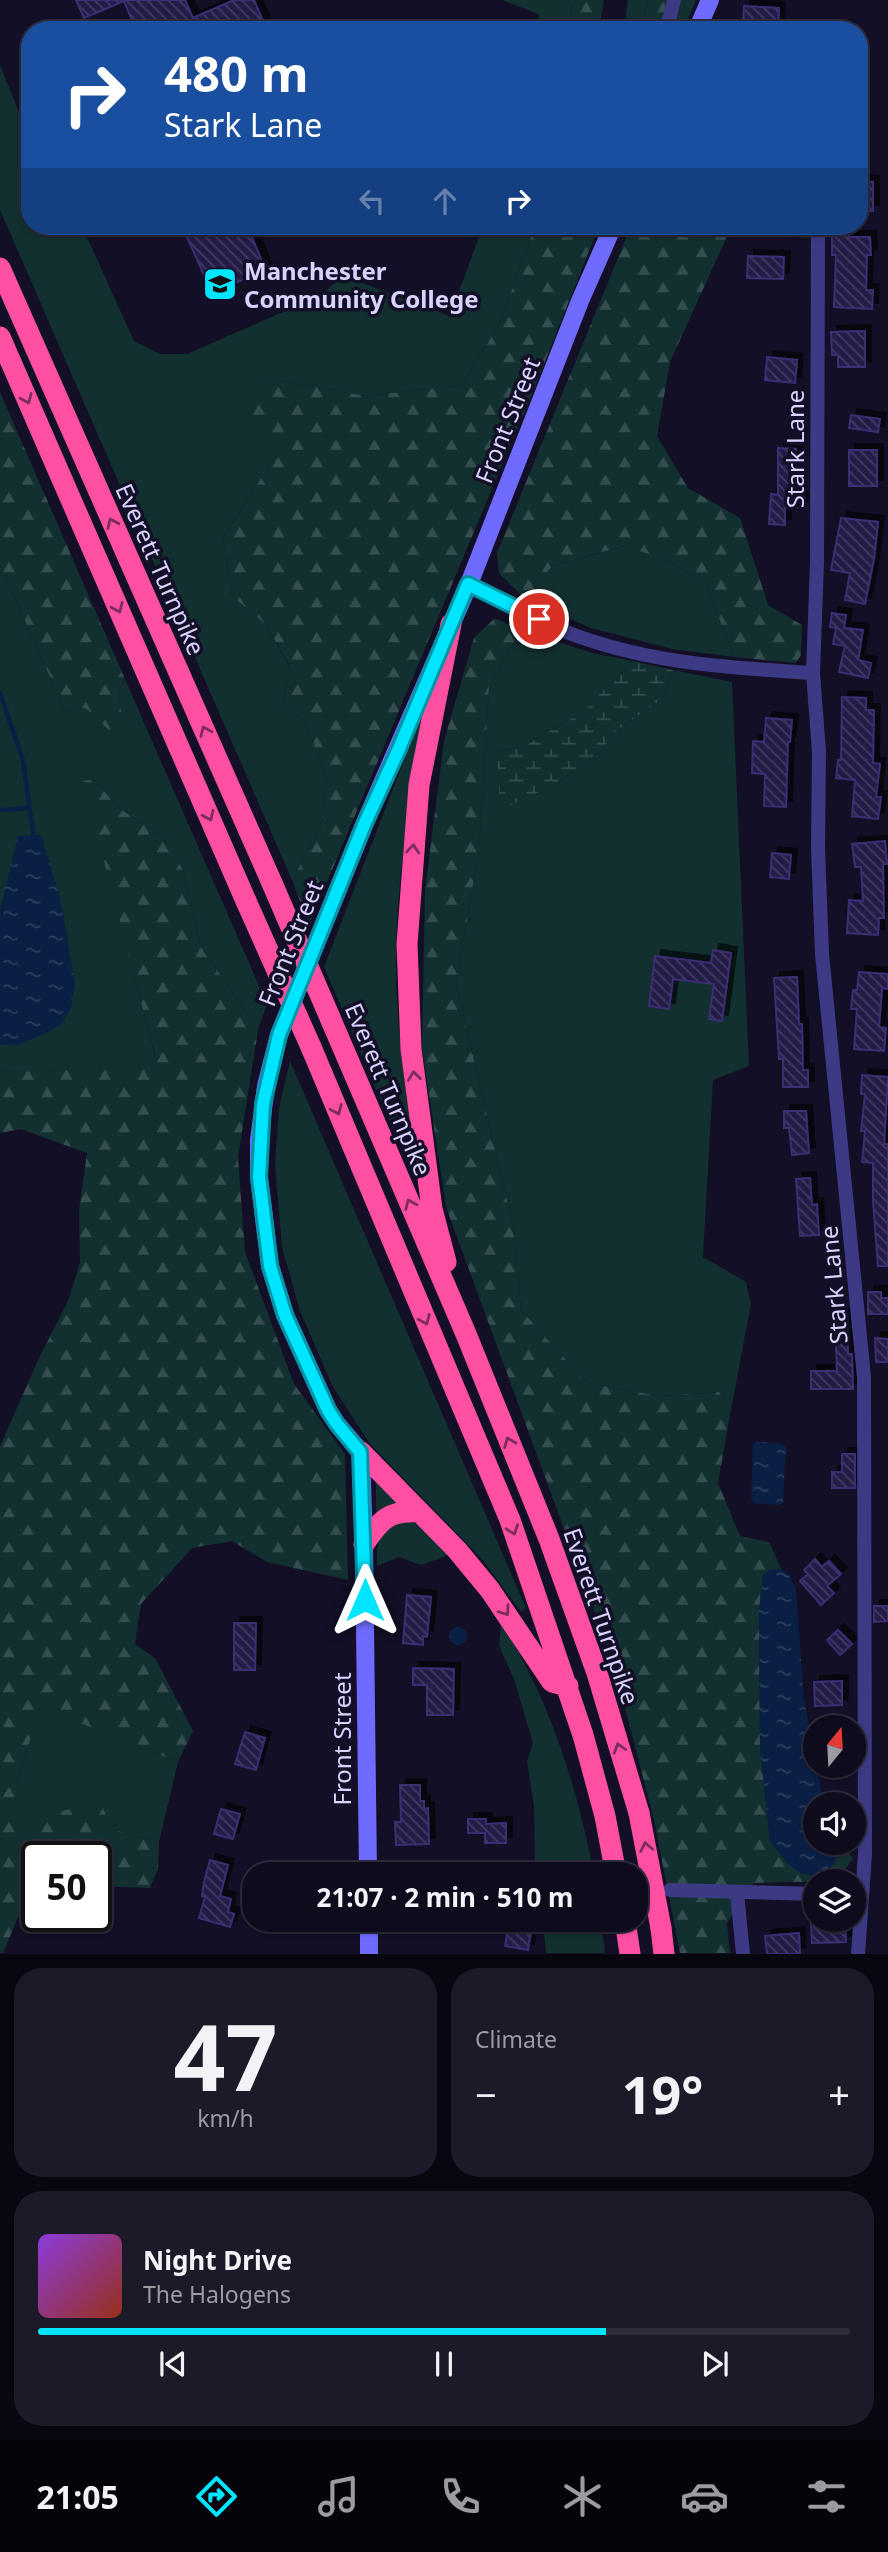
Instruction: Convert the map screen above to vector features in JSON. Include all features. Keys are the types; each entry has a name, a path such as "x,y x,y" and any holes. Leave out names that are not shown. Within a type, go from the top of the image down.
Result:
{"highway":[{"name":"Everett Turnpike","path":"0,268 331,1020 466,1335 574,1606 639,1813 664,1954"},
{"path":"0,337 311,1047 510,1520 568,1686 605,1816 614,1862"},
{"path":"451,624 419,785 410,890 408,996 411,1049 432,1209 466,1335"},
{"path":"360,1452 457,1550 490,1590 552,1682 568,1686"},
{"path":"365,1544 378,1524 400,1511 419,1512"}],"main road":[{"path":"701,21 710,0"},
{"name":"Front Street","path":"367,1862 365,1544 360,1452 328,1410 278,1294 270,1266 259,1177 263,1104 279,1035 364,825 468,584 580,301 609,235"},
{"path":"369,1932 369,1954"}],"street":[{"path":"669,21 674,0"},
{"name":"Stark Lane","path":"818,235 817,548 813,673 818,752 822,954 864,1377 865,1854 862,1869"},
{"path":"468,584 578,636 612,647 700,665 813,673"},
{"path":"670,1890 803,1894"},
{"path":"737,1893 743,1954"},
{"name":"Stark Lane","path":"858,1932 858,1954"}],"green space":[{"path":"502,0 578,0 572,4 570,21 538,21 540,15"},
{"path":"578,0 604,0 600,21 570,21 572,4"},
{"path":"628,0 648,0 643,21 625,21"},
{"path":"648,0 696,0 687,21 643,21"},
{"path":"0,65 21,117 21,235 86,235 134,341 160,354 187,354 324,294 341,275 450,316 480,235 532,235 500,323 462,385 365,396 267,378 274,458 223,538 232,596 265,624 290,667 283,704 305,722 327,777 320,828 292,880 0,210"},
{"path":"532,235 595,235 536,384 309,925 292,880 320,828 327,777 305,722 283,704 290,666 265,624 232,596 223,538 274,458 247,405 267,378 365,396 462,385 500,323"},
{"path":"627,235 728,235 670,362 657,436 688,488 740,518 768,605 802,625 801,655 796,663 734,657 705,582 664,559 624,546 552,566 525,599 499,573 497,553"},
{"path":"770,235 812,235 812,238"},
{"path":"0,392 125,679 118,693 123,721 109,730 85,708 65,711 0,564"},
{"path":"625,546 664,559 705,582 734,657 672,649 591,628 525,599 552,566"},
{"path":"0,564 65,711 85,708 123,721 118,693 125,679 267,1004 258,1030 200,945 183,870 164,839 119,808 93,779 84,781 158,1068 0,1072"},
{"path":"495,618 521,630 489,686 479,851 456,983 513,1226 521,1310 587,1383 660,1396 719,1392 731,1410 718,1483 740,1536 769,1542 781,1569 770,1570 763,1576 759,1611 760,1748 770,1841 803,1873 803,1882 754,1883 727,1923 730,1953 680,1953 654,1820 614,1665 446,1207 422,1048 425,890 444,741 474,638"},
{"path":"521,630 592,653 633,661 581,713 521,748 497,751 556,784 601,751 615,732 663,698 673,670 732,682 749,1066 713,1080 703,1257 746,1282 751,1304 731,1410 718,1392 660,1396 587,1383 521,1310 513,1226 456,983 479,851 489,686"},
{"path":"633,661 673,670 663,698 615,732 601,751 556,784 500,810 497,751 521,748 581,713"},
{"path":"422,714 404,842 396,938 398,1018 416,1162 408,1165 324,967"},
{"path":"93,779 119,808 164,839 183,870 200,945 258,1030 238,1157 245,1252 294,1384 345,1454 348,1580 267,1562 232,1541 192,1548 141,1604 135,1644 155,1658 193,1731 178,1762 40,1707 16,1786 16,1825 100,1800 111,1829 159,1842 158,1869 150,1888 112,1887 112,1841 21,1841 21,1914 3,1953 0,1953 0,1446 68,1301 80,1263 79,1211 87,1153 21,1129 0,1133 0,1072 158,1067 83,781"},
{"path":"290,1061 526,1608 521,1612 482,1559 370,1444 333,1387 300,1311 282,1247 275,1165 279,1108"},
{"path":"376,1477 403,1502 376,1513"},
{"path":"406,1521 423,1525 449,1555 421,1565 399,1557 377,1566 377,1548 381,1536 389,1528"},
{"path":"501,1622 547,1712 570,1775 592,1862 535,1862 534,1806 527,1761 533,1743 514,1679 499,1646"},
{"path":"40,1706 178,1762 159,1842 110,1829 16,1825 16,1786"},
{"path":"836,1855 850,1855 853,1858 845,1869 828,1869 835,1863"},
{"path":"544,1932 602,1932 605,1953 546,1953"}],"water":[{"path":"41,835 61,901 75,984 71,1008 61,1025 48,1032 21,1044 0,1045 0,910 18,836"},
{"path":"756,1441 783,1444 786,1448 783,1503 779,1505 754,1503 751,1499 753,1444"},
{"path":"781,1569 789,1575 796,1589 807,1715 803,1715 803,1778 819,1778 822,1792 803,1792 803,1855 836,1855 835,1863 828,1869 803,1869 803,1873 787,1863 770,1841 760,1748 759,1611 763,1576 770,1570"},
{"path":"458,1627 464,1630 467,1636 464,1642 458,1645 452,1642 449,1636 452,1630"}],"building":[{"path":"76,0 185,0 193,18 234,0 254,0 263,21 132,21 124,1 84,18"},
{"path":"744,6 779,8 778,21 743,21"},
{"path":"868,182 873,182 873,211 868,211"},
{"name":"Manchester Community College","path":"186,235 251,235 266,270 212,293"},
{"path":"832,235 870,237 871,255 867,255 866,290 873,290 872,309 834,307 836,255 832,255"},
{"path":"748,256 784,257 783,279 747,278"},
{"path":"865,331 865,367 838,367 838,355 832,355 831,332"},
{"path":"767,357 797,360 795,383 765,380"},
{"path":"851,415 880,419 878,432 849,428"},
{"path":"778,448 796,449 796,495 802,496 802,508 785,507 785,525 769,524 771,494 778,495"},
{"path":"849,450 877,450 877,486 849,486"},
{"path":"841,518 878,522 865,604 845,600 850,573 831,570"},
{"path":"832,613 846,615 844,628 863,630 858,660 871,663 868,678 839,672 845,646 833,644 836,628 830,627"},
{"path":"842,697 866,698 866,710 874,710 873,763 880,764 876,797 881,797 878,819 852,816 855,780 836,778 838,760 841,760"},
{"path":"766,718 792,720 788,742 786,807 764,806 765,774 752,773 753,741 764,742"},
{"path":"885,841 887,864 883,864 884,918 879,918 878,935 847,933 849,900 863,901 861,867 855,867 852,844"},
{"path":"772,853 791,855 789,879 770,877"},
{"path":"713,950 731,953 722,1021 709,1019 714,984 673,979 669,1009 649,1006 655,956 711,963"},
{"path":"859,972 888,974 888,989 882,988 879,1027 886,1028 884,1051 854,1049 857,1009 851,1009"},
{"path":"797,977 803,1070 808,1070 808,1087 783,1087 783,1059 779,1059 774,978"},
{"path":"862,1075 888,1077 884,1144 888,1144 888,1266 878,1266 873,1163 862,1162 865,1131 861,1131 865,1094 861,1094"},
{"path":"784,1111 806,1111 809,1153 792,1155 789,1128 784,1128"},
{"path":"810,1178 812,1205 817,1204 819,1235 800,1236 796,1179"},
{"path":"868,1292 881,1292 881,1298 888,1298 888,1314 868,1314"},
{"path":"835,1315 847,1315 848,1354 852,1354 853,1389 811,1389 811,1371 837,1371"},
{"path":"875,1338 888,1339 888,1362 876,1362"},
{"path":"842,1454 855,1454 855,1488 832,1488 832,1472 842,1472"},
{"path":"815,1559 822,1567 829,1561 841,1574 827,1586 834,1593 821,1605 800,1581 808,1574 804,1570"},
{"path":"407,1595 431,1597 427,1637 423,1636 423,1645 403,1643"},
{"path":"874,1606 888,1606 888,1621 874,1622"},
{"path":"234,1623 256,1623 255,1670 234,1670"},
{"path":"838,1630 852,1644 840,1655 827,1640"},
{"path":"413,1668 454,1669 453,1715 427,1715 427,1685 413,1685"},
{"path":"842,1681 842,1705 815,1706 814,1682"},
{"path":"245,1732 265,1738 256,1770 235,1764"},
{"path":"400,1785 420,1785 420,1801 424,1801 424,1809 428,1808 429,1844 396,1845 395,1822 401,1822"},
{"path":"221,1809 240,1814 233,1839 214,1834"},
{"path":"468,1819 486,1819 486,1824 506,1823 506,1843 485,1843 485,1833 468,1833"},
{"path":"210,1860 228,1865 220,1896 231,1899 228,1912 234,1914 230,1927 199,1918"},
{"path":"507,1932 531,1932 528,1950 505,1946"},
{"path":"811,1932 846,1932 846,1942 812,1943"},
{"path":"799,1933 800,1954 767,1954 765,1936"}],"waterway":[{"path":"0,693 23,760 34,841"},
{"path":"0,810 30,808"}],"tunnel":[{"path":"648,1891 662,1890"}],"place":[{"name":"Manchester Community College","path":"220,284"}],"route":[{"path":"365,1600 360,1452 328,1410 285,1315 270,1266 259,1177 266,1086 279,1035 364,825 468,584 539,619"}]}
